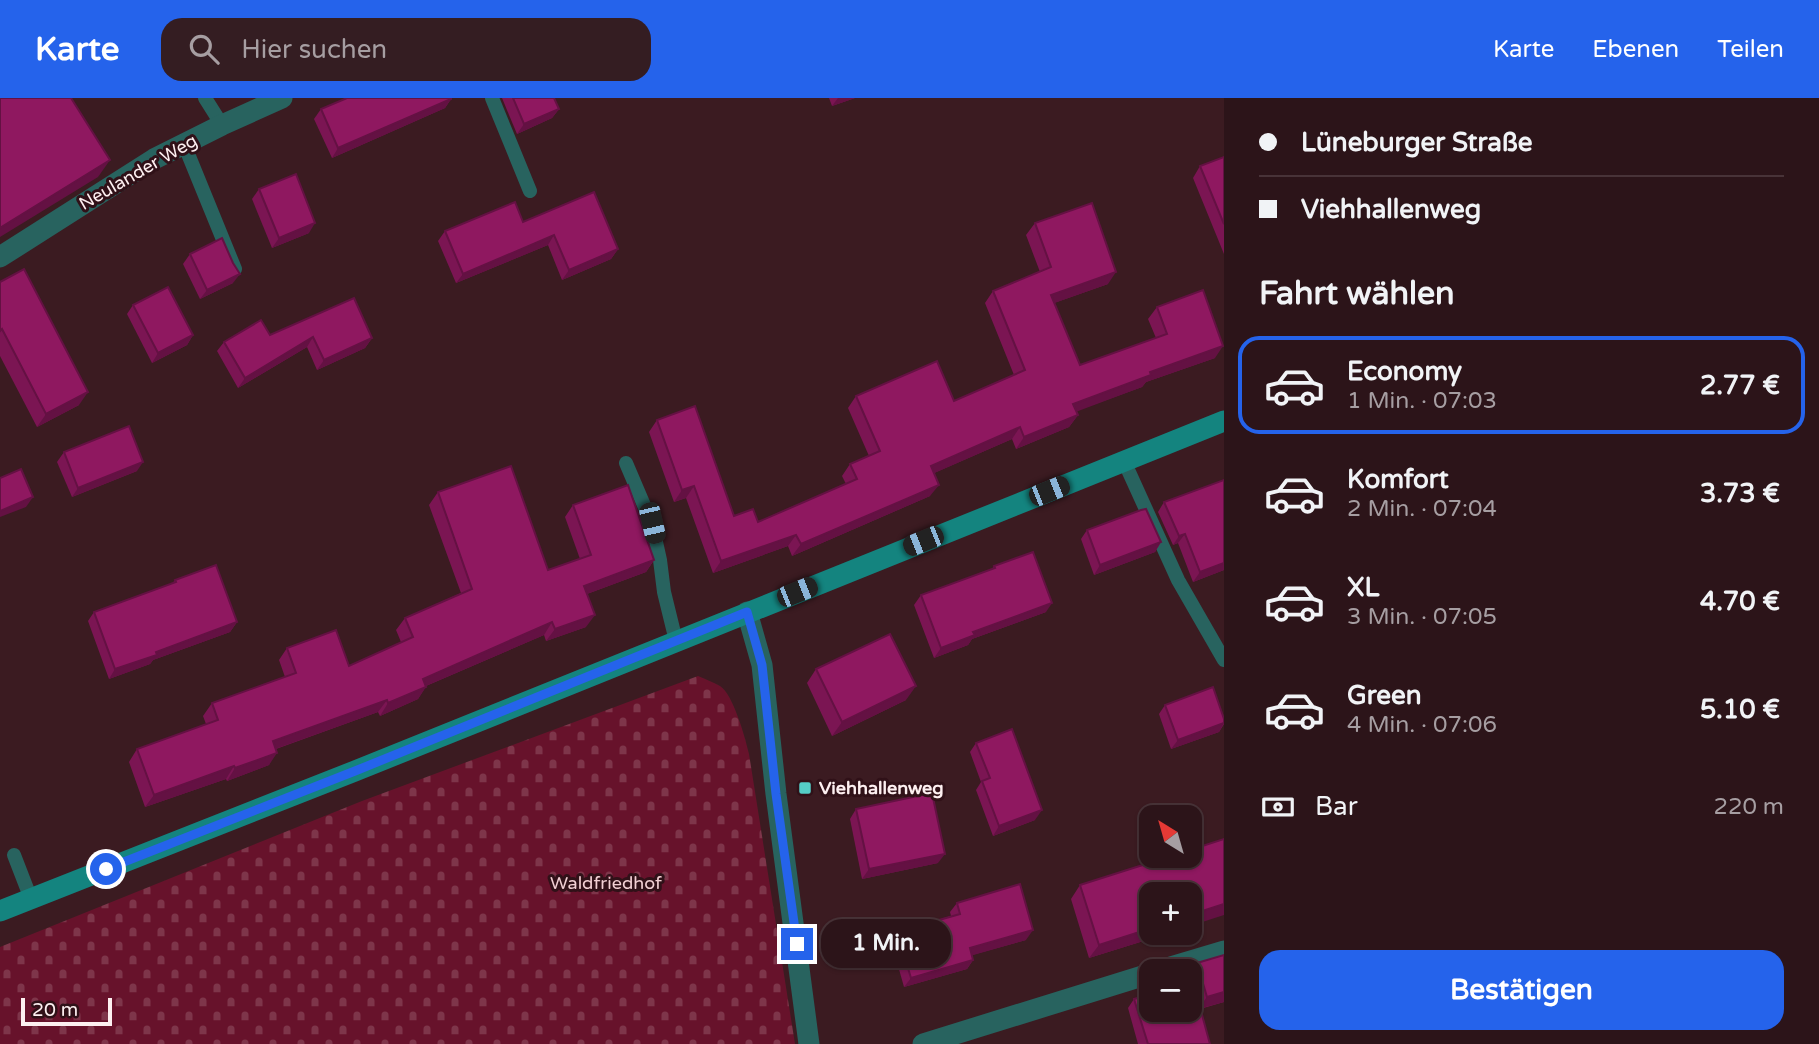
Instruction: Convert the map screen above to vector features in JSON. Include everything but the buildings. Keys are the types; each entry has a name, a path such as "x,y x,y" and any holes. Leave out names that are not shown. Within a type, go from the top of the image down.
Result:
{"main road":[{"path":"0,912 1224,421"}],"street":[{"name":"Neulander Weg","path":"0,257 154,159 282,98"},
{"path":"747,612 762,665 809,1044"},
{"path":"1197,959 1224,951"},
{"path":"923,1044 1139,977"}],"lane":[{"path":"205,98 222,125"},
{"path":"492,98 530,191"},
{"path":"184,144 235,269"},
{"path":"1124,461 1178,580 1224,660"},
{"path":"626,463 652,523 676,641"},
{"path":"13,855 31,899"}],"green space":[{"name":"Waldfriedhof","path":"698,676 725,691 738,717 749,754 795,1044 0,1044 0,947 362,801"}],"place":[{"name":"Viehhallenweg","path":"805,788"}],"route":[{"path":"106,869 747,612 762,665 776,794 797,944"}]}
